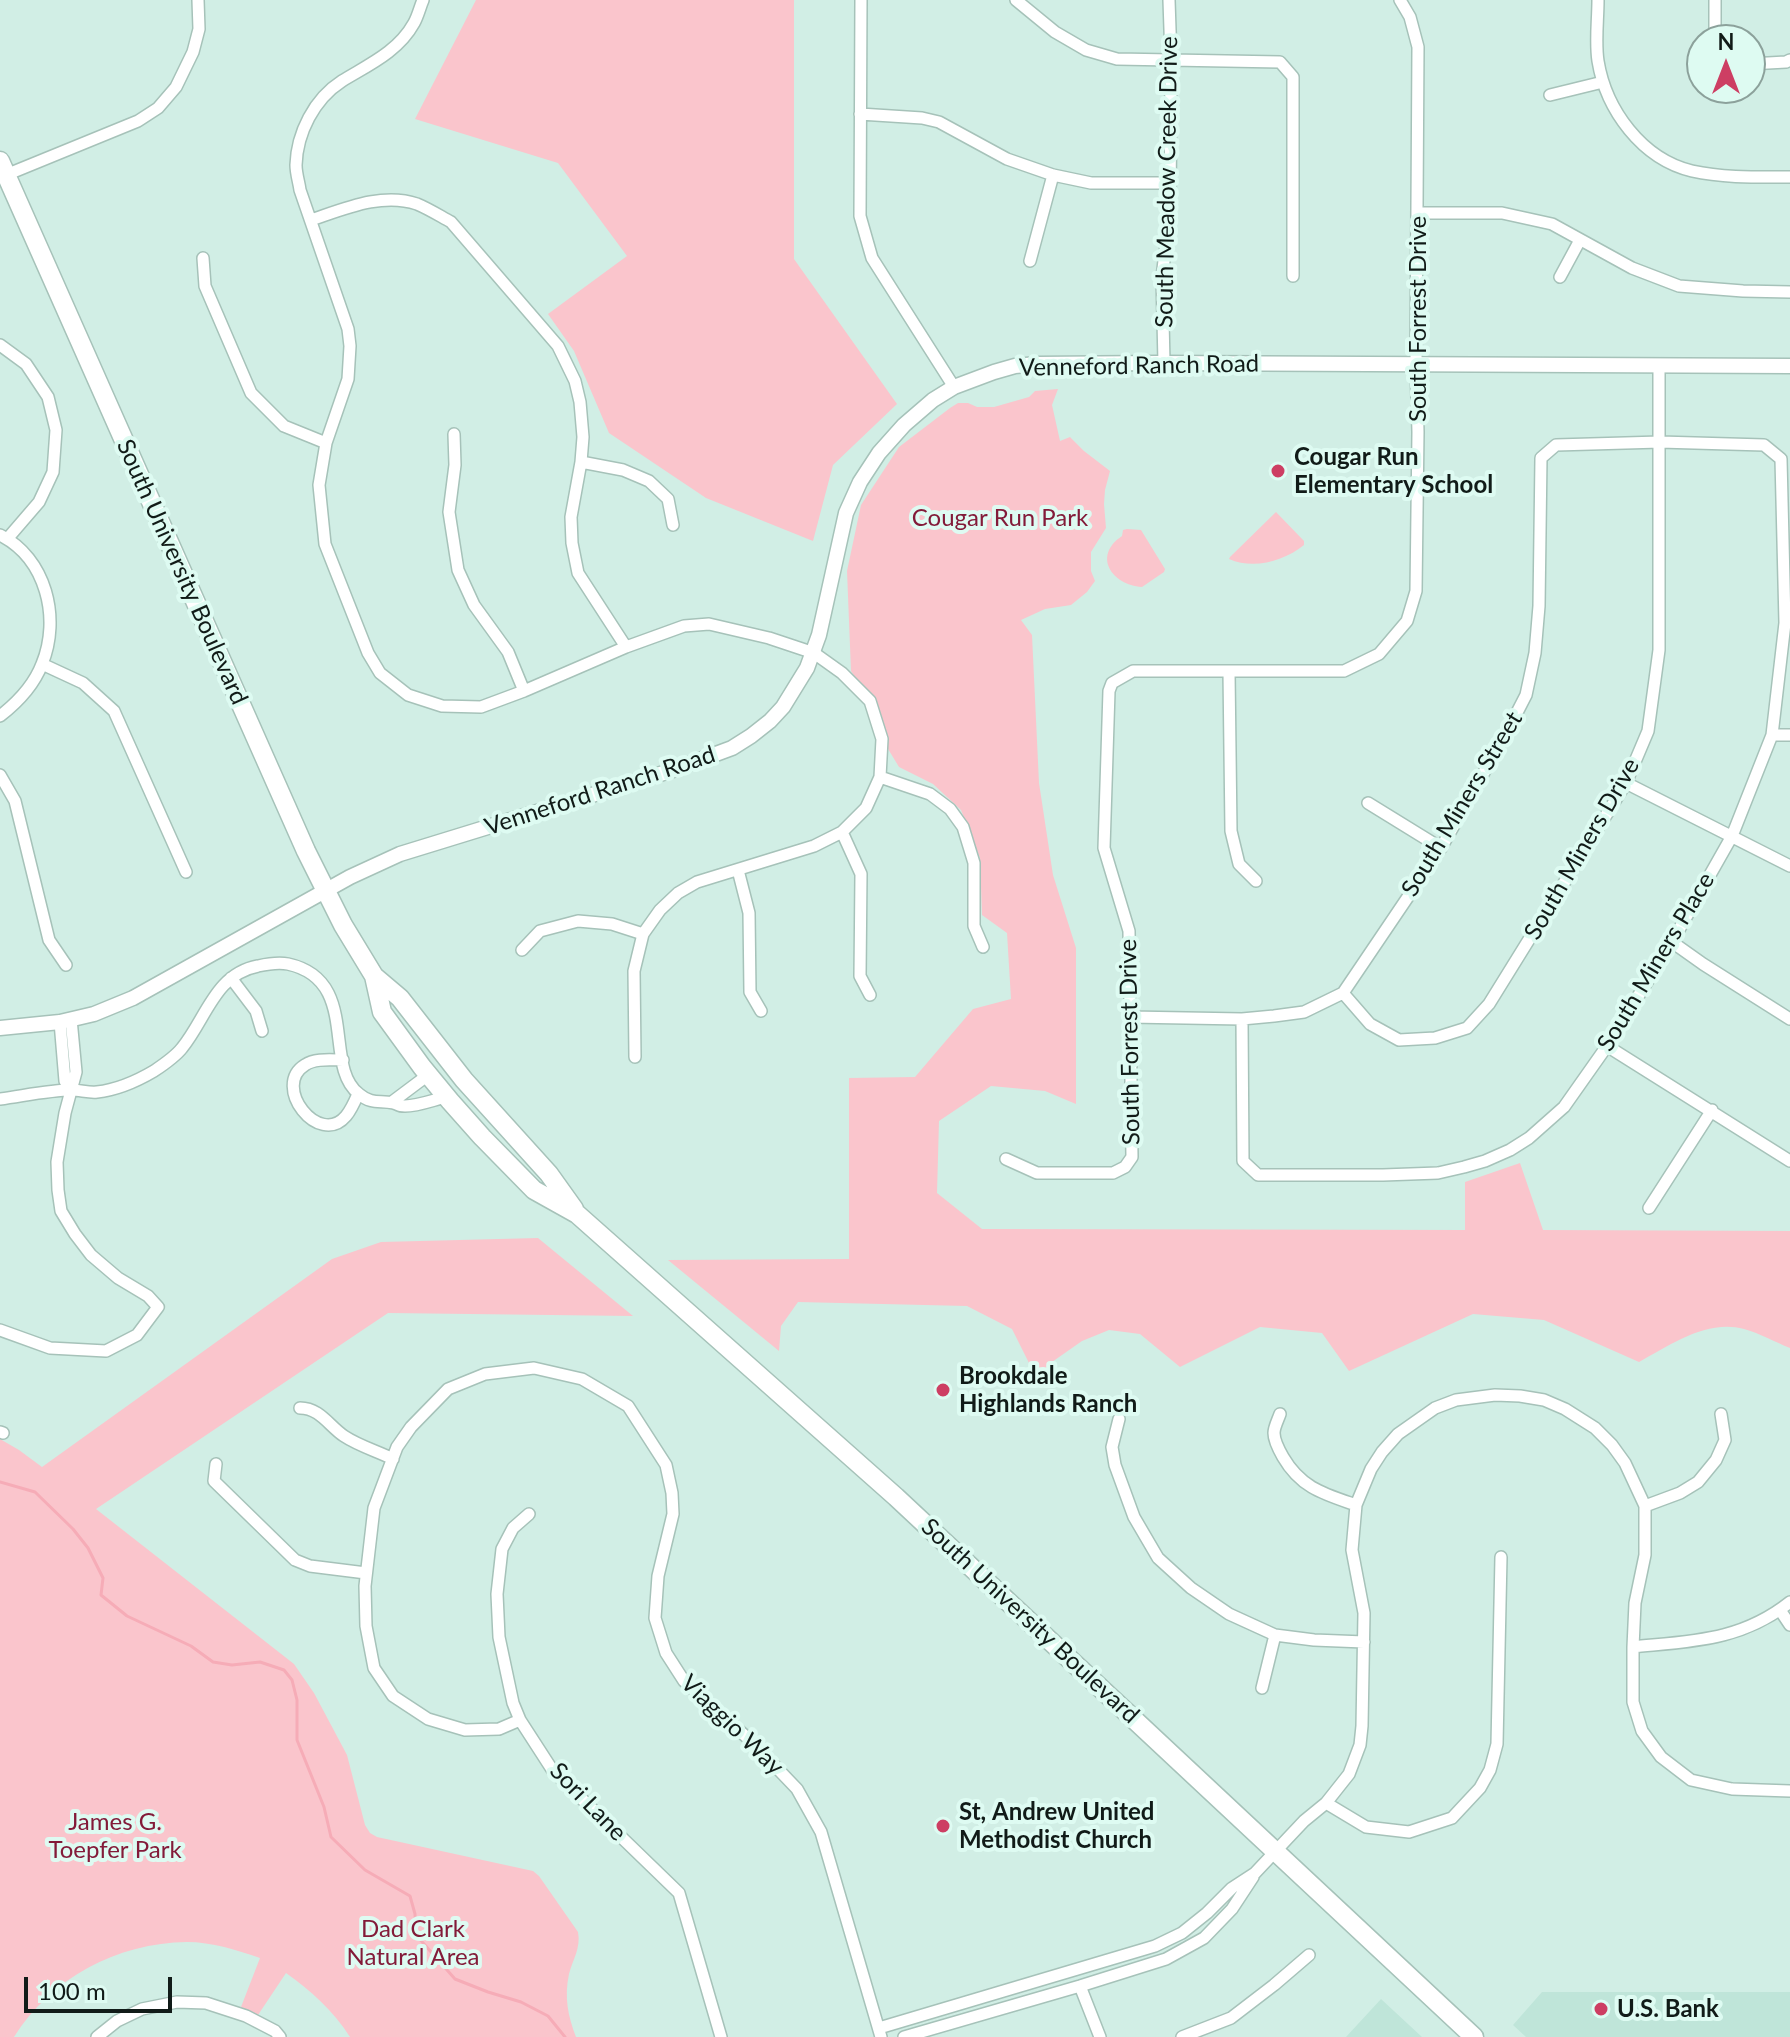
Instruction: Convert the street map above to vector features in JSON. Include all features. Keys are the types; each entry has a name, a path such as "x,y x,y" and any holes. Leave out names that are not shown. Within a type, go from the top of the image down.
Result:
{"main road":[{"name":"South University Boulevard","path":"2,171 306,851 343,925 374,976 400,998 464,1080 549,1174 577,1214"},
{"name":"South University Boulevard","path":"374,976 382,1012 428,1075 534,1190 577,1214 896,1497 1474,2037"},
{"path":"428,1075 444,1073 495,1133 527,1152"}],"street":[{"path":"2,171 138,121 158,108 176,87 193,52 199,29 198,0"},
{"path":"423,0 414,24 393,48 368,67 339,82 323,98 306,122 296,167 300,190 348,329 350,346 348,379 326,443 319,485 325,544 368,653 380,673 408,695 442,706 481,707 626,647 684,626 709,624 769,638 814,653 842,673 870,701 882,739 880,777 866,808 842,832 814,846 697,882 678,893 660,910 643,934 634,971 635,1057"},
{"path":"861,0 860,216 872,258 954,387"},
{"path":"1016,0 1055,32 1086,50 1117,59 1280,62 1293,77 1293,276"},
{"name":"South Meadow Creek Drive","path":"1164,363 1162,277 1170,212 1169,0"},
{"name":"South Forrest Drive","path":"1006,1159 1037,1173 1113,1173 1125,1167 1132,1157 1129,931 1104,848 1109,691 1112,683 1133,671 1344,671 1379,654 1407,621 1416,591 1418,47 1410,17 1400,0"},
{"path":"1598,0 1598,57 1603,82 1621,119 1635,138 1663,159 1688,170 1712,175 1790,177"},
{"path":"1715,0 1715,24"},
{"path":"1766,63 1790,60"},
{"path":"1550,95 1603,82"},
{"path":"860,114 939,122 1007,159 1053,175 1091,183 1170,183"},
{"path":"1030,261 1053,175"},
{"path":"311,220 366,202 392,200 414,203 451,222 558,346 575,381 580,402 583,437 571,517 578,573 626,647"},
{"path":"1418,213 1502,213 1552,224 1632,268 1679,286 1790,292"},
{"path":"1560,277 1580,240"},
{"path":"203,258 205,286 251,393 284,426 326,443"},
{"path":"0,345 26,364 48,397 56,430 53,472 39,502 4,536 32,562 40,575 47,594 48,644 32,684 0,716"},
{"name":"Venneford Ranch Road","path":"0,1028 94,1014 133,998 350,877 400,854 670,771 732,748 770,721 783,707 814,653 846,513 860,482 879,453 933,400 954,387 994,372 1037,364 1164,363 1790,366"},
{"name":"South Miners Drive","path":"1343,993 1370,1024 1399,1040 1435,1038 1467,1028 1489,1004 1626,783 1648,731 1659,650 1659,366"},
{"path":"454,434 455,465 449,512 458,570 474,605 508,652 524,691"},
{"name":"South Miners Place","path":"1242,1019 1243,1161 1258,1175 1438,1173 1485,1161 1510,1150 1529,1138 1564,1107 1607,1046 1672,942 1732,836 1772,735 1788,623 1781,459 1764,445 1660,442"},
{"name":"South Miners Street","path":"1130,1017 1242,1019 1304,1012 1343,993 1441,848 1526,695 1535,653 1539,606 1541,458 1556,445 1660,442"},
{"path":"581,462 623,470 649,481 668,499 673,525"},
{"path":"42,664 83,683 114,711 186,872"},
{"path":"1229,672 1231,831 1239,864 1256,881"},
{"path":"1772,735 1790,735"},
{"path":"0,775 15,801 49,940 66,965"},
{"path":"880,777 930,794 950,809 963,827 974,863 974,926 983,947"},
{"path":"1626,783 1790,866"},
{"path":"1368,803 1441,848"},
{"path":"842,832 861,874 860,976 870,995"},
{"path":"738,870 749,913 750,992 761,1011"},
{"path":"522,950 540,931 578,921 612,924 643,934"},
{"path":"1672,942 1790,1019"},
{"path":"0,1099 72,1090 95,1092 127,1084 154,1071 179,1051 208,1004 231,978 250,968 269,964 287,964 310,973 331,999 345,1073 358,1094 377,1103 392,1102 402,1106 446,1097"},
{"path":"231,978 256,1011 262,1031"},
{"path":"0,1330 50,1348 106,1351 137,1335 158,1307 148,1296 118,1278 91,1255 61,1211 57,1162 76,1072 65,1020"},
{"path":"1607,1046 1790,1161"},
{"path":"343,1060 306,1064 298,1071 294,1081 297,1100 308,1117 327,1125 346,1117 358,1094"},
{"path":"392,1102 428,1075"},
{"path":"1649,1208 1712,1110"},
{"name":"Viaggio Way","path":"520,1720 499,1729 465,1730 428,1719 393,1696 374,1668 366,1626 366,1573 374,1508 397,1447 411,1427 448,1389 485,1374 534,1368 582,1379 628,1406 666,1465 673,1514 658,1576 655,1618 666,1653 684,1681 752,1742 797,1789 821,1832 880,2032"},
{"path":"904,2037 1166,1959 1204,1938 1232,1909 1255,1873 1295,1830 1326,1803 1349,1774 1360,1745 1362,1726 1364,1613 1352,1550 1356,1505 1371,1469 1398,1434 1435,1408 1456,1400 1495,1395 1544,1400 1595,1428 1612,1445 1625,1463 1645,1506 1645,1555 1635,1603 1633,1647 1633,1702 1642,1731 1661,1757 1691,1780 1732,1789 1790,1791"},
{"path":"300,1408 315,1411 341,1434 393,1459"},
{"path":"1280,1414 1274,1431 1279,1450 1292,1472 1325,1494 1356,1505"},
{"path":"1645,1506 1680,1493 1698,1482 1716,1460 1725,1440 1721,1414"},
{"path":"1119,1419 1112,1447 1115,1465 1134,1517 1158,1558 1191,1588 1229,1614 1275,1635 1364,1642"},
{"path":"216,1464 214,1481 295,1560 310,1566 366,1573"},
{"name":"Sori Lane","path":"529,1514 513,1528 502,1549 497,1594 499,1637 513,1703 520,1720 553,1771 679,1893 721,2037"},
{"path":"1326,1803 1366,1827 1409,1832 1452,1818 1480,1788 1490,1770 1497,1744 1501,1557"},
{"path":"1633,1647 1712,1639 1754,1625 1785,1606 1790,1625"},
{"path":"1262,1688 1275,1635"},
{"path":"880,2032 1155,1946 1182,1933 1232,1888 1255,1873"},
{"path":"1182,2037 1231,2018 1309,1955"},
{"path":"1080,1986 1100,2037"},
{"path":"97,2037 117,2021 142,2009 177,2002 206,2003 245,2016 275,2031 280,2037"}],"shaded area":[{"path":"1542,1992 1790,1992 1790,2037 1526,2037 1513,2025"},
{"path":"1381,1999 1422,2037 1346,2037"}],"green space":[{"path":"476,0 794,0 794,259 897,404 833,465 813,541 706,498 609,433 574,351 548,314 627,256 558,163 415,119"},
{"name":"Cougar Run Park","path":"1058,389 1052,405 1060,441 1070,437 1110,471 1104,504 1106,528 1091,552 1091,571 1095,581 1071,605 1045,609 1021,620 1032,635 1039,783 1053,875 1076,948 1076,1104 1045,1091 991,1086 939,1121 937,1193 982,1229 1465,1230 1465,1182 1520,1163 1543,1230 1790,1231 1790,1348 1744,1329 1716,1328 1689,1335 1639,1362 1544,1320 1473,1314 1349,1371 1322,1333 1260,1327 1180,1367 1140,1334 1109,1330 1082,1341 1052,1362 1041,1387 1012,1329 967,1306 798,1302 781,1326 779,1351 668,1260 849,1259 849,1078 915,1077 973,1009 1011,999 1007,933 982,915 980,858 961,810 933,784 899,767 882,739 870,701 851,671 847,571 861,505 899,447 958,403 994,407 1029,397 1035,391"},
{"path":"1276,512 1304,541 1304,545 1287,555 1258,564 1229,559 1230,557"},
{"path":"1127,529 1141,530 1165,569 1142,587 1122,581 1107,560 1113,544"},
{"path":"538,1238 633,1316 388,1313 96,1509 294,1664 314,1693 347,1755 365,1825 370,1833 533,1871 539,1876 578,1932 578,1948 567,1991 569,2014 576,2037 350,2037 321,2002 286,1973 258,2015 241,2007 260,1958 215,1945 187,1942 136,1949 88,1968 47,1997 14,2037 0,2037 0,1439 42,1467 332,1259 381,1242"}],"waterway":[{"path":"0,1482 35,1492 73,1529 88,1548 103,1578 101,1595 127,1616 191,1646 213,1662 232,1665 260,1662 284,1670 292,1680 297,1700 297,1740 324,1807 331,1837 365,1870 410,1896 416,1935 455,1979 521,2002 548,2016 565,2037"}],"place":[{"name":"Cougar Run Elementary School","path":"1278,471"},
{"name":"Brookdale Highlands Ranch","path":"943,1390"},
{"name":"St, Andrew United Methodist Church","path":"943,1826"},
{"name":"U.S. Bank","path":"1601,2009"}],"park label":[{"name":"James G. Toepfer Park","path":"115,1836"},
{"name":"Dad Clark Natural Area","path":"413,1943"}]}
